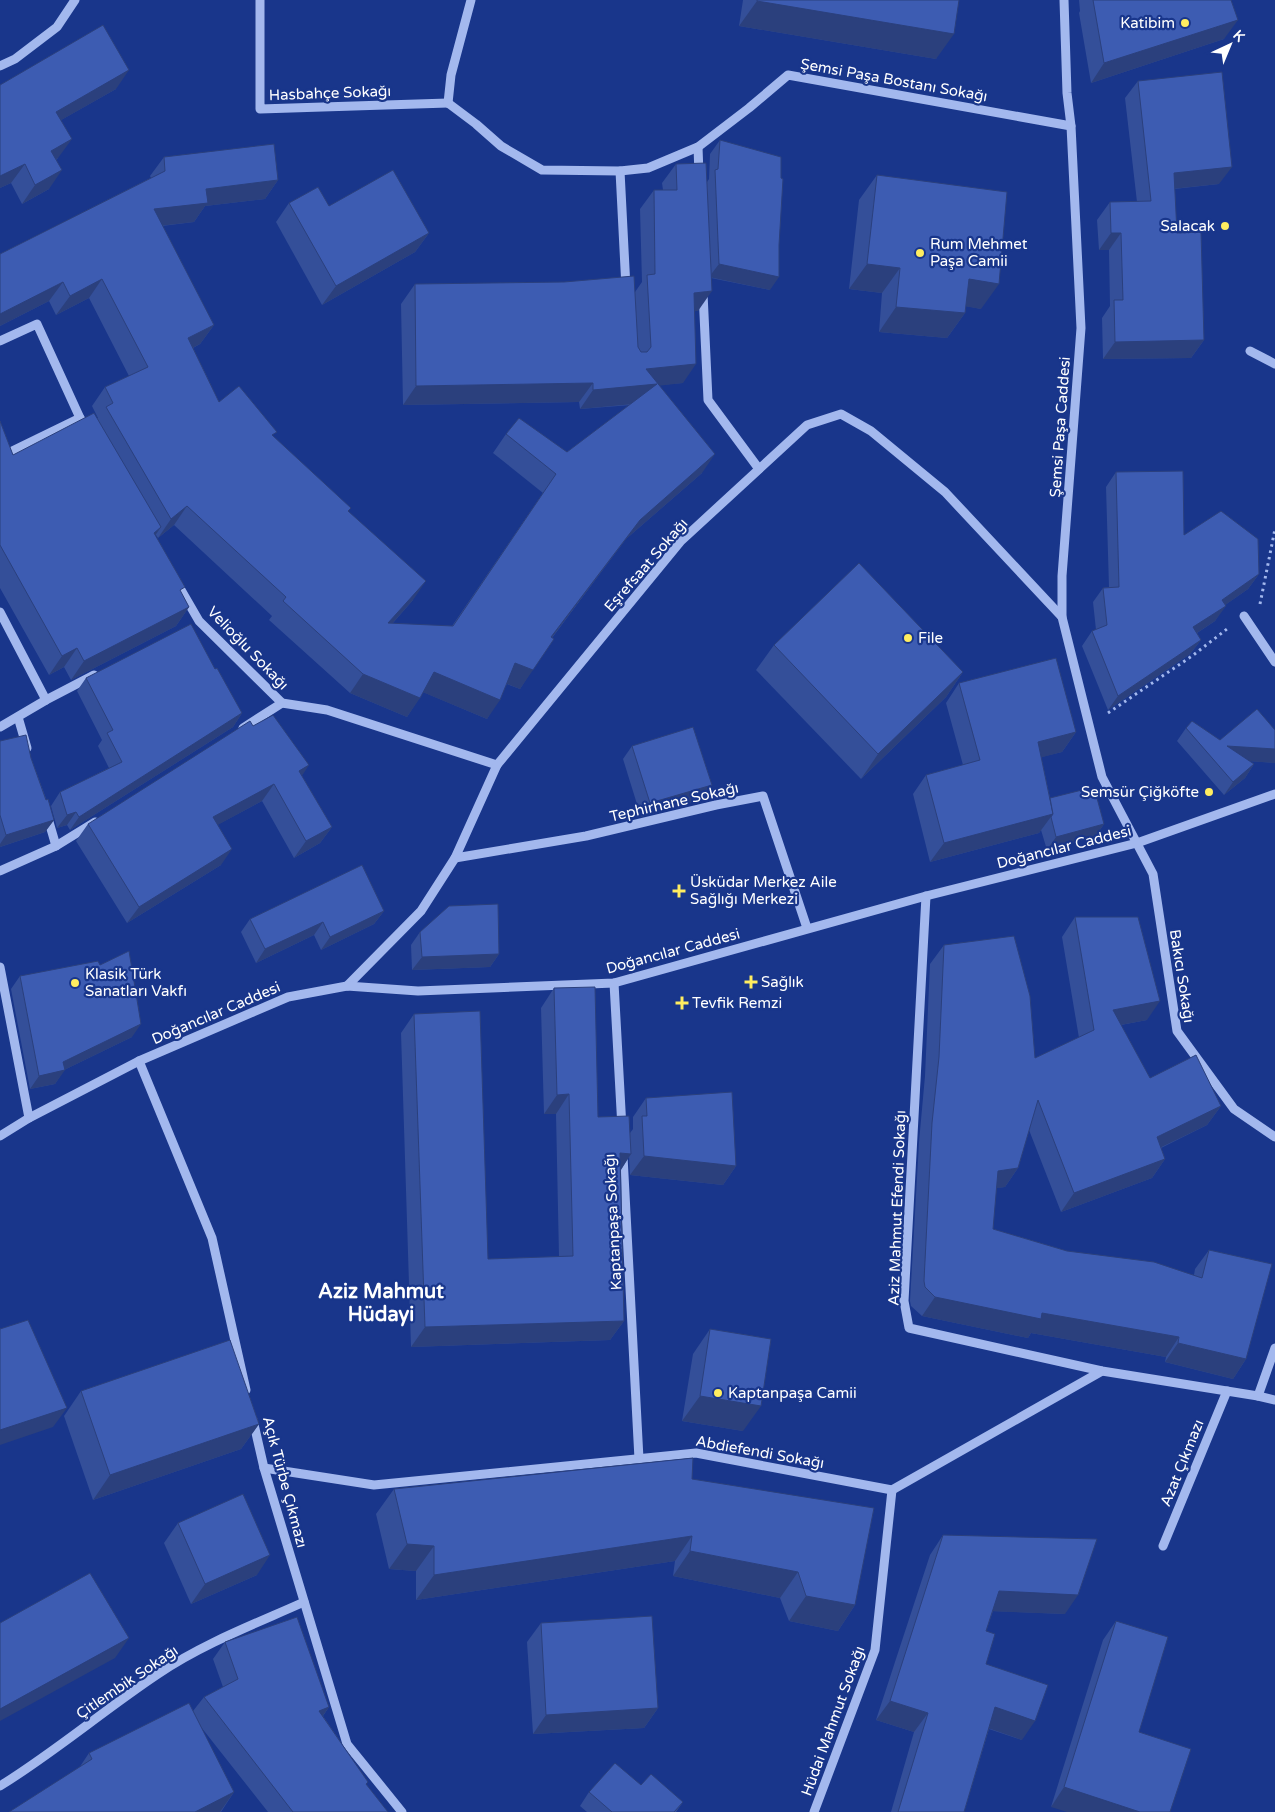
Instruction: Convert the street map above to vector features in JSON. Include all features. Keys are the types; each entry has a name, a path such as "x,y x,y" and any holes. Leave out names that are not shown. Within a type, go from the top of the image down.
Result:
{"street":[{"path":"0,66 15,59 57,27 75,0"},
{"name":"Hasbahçe Sokağı","path":"260,0 260,109 448,103"},
{"path":"448,103 451,75 471,0"},
{"name":"Şemsi Paşa Caddesi","path":"1064,0 1067,93 1072,126 1081,328 1062,576 1062,617 1102,777 1137,843"},
{"name":"Şemsi Paşa Bostanı Sokağı","path":"448,103 501,146 542,170 620,171 648,168 698,147 788,75 1072,126"},
{"path":"698,147 699,186"},
{"path":"620,171 627,298"},
{"path":"703,283 708,400 759,468"},
{"path":"0,341 37,324 80,418 90,435"},
{"path":"1250,351 1275,364"},
{"name":"Eşrefsaat Sokağı","path":"347,986 421,911 455,858 497,765 681,541 759,468 808,426 841,414 871,431 945,492 1062,617"},
{"path":"0,457 80,418"},
{"name":"Velioğlu Sokağı","path":"174,579 195,624 282,703 327,710 497,765"},
{"path":"0,612 46,700"},
{"path":"1244,616 1275,662"},
{"path":"0,727 46,700 106,669"},
{"path":"232,735 282,703"},
{"path":"18,717 29,754"},
{"name":"Doğancılar Caddesi","path":"0,1136 29,1118 139,1061 288,996 347,986 418,991 614,983 926,896 1137,843 1275,794"},
{"name":"Tephirhane Sokağı","path":"455,858 586,836 763,796 808,928"},
{"path":"45,809 56,846"},
{"path":"0,871 56,846 107,815"},
{"name":"Bakıcı Sokağı","path":"1137,843 1152,874 1176,1031 1234,1110 1275,1137"},
{"name":"Aziz Mahmut Efendi Sokağı","path":"926,896 904,1301 909,1328 1102,1371 1275,1400"},
{"path":"0,968 29,1118"},
{"name":"Kaptanpaşa Sokağı","path":"614,983 639,1459"},
{"name":"Açık Türbe Çıkmazı","path":"139,1061 212,1238 249,1401"},
{"path":"1258,1396 1275,1348"},
{"path":"892,1490 1102,1371"},
{"name":"Azat Çıkmazı","path":"1162,1546 1227,1391"},
{"name":"Açık Türbe Çıkmazı","path":"251,1411 264,1468 347,1744 402,1812"},
{"name":"Abdiefendi Sokağı","path":"264,1468 374,1485 696,1453 892,1490"},
{"name":"Hüdai Mahmut Sokağı","path":"814,1812 875,1650 892,1490"},
{"name":"Çitlembik Sokağı","path":"0,1786 26,1770 159,1673 205,1647 304,1602"}],"path":[{"path":"1090,726 1192,656 1261,604 1275,529"}],"building":[{"path":"757,0 959,0 954,34"},
{"path":"1093,0 1231,0 1238,20 1104,63"},
{"path":"103,25 129,70 56,112 72,139 51,151 62,170 35,185 25,164 0,176 0,85"},
{"path":"1222,72 1232,167 1174,173 1177,233 1201,232 1204,340 1115,342 1114,300 1123,300 1121,233 1111,233 1110,202 1151,201 1138,81"},
{"path":"720,140 781,157 781,178 783,179 779,277 719,264 715,170 718,169"},
{"path":"274,144 278,180 206,189 208,203 154,209 214,325 188,338 219,402 239,386 277,432 272,435 351,508 348,511 426,581 388,623 453,626 556,474 506,434 519,418 567,452 657,384 593,390 593,383 416,386 415,284 564,282 634,276 638,347 641,352 647,352 651,347 647,275 655,274 654,190 677,190 676,164 706,163 712,291 694,293 696,364 646,369 715,454 640,520 551,637 554,639 533,670 515,663 500,700 434,672 420,698 363,674 283,601 286,597 187,506 171,519 106,407 113,403 105,387 148,367 102,279 70,296 63,282 0,314 0,254 165,171 164,157"},
{"path":"393,170 429,233 336,286 289,203 318,187 329,206"},
{"name":"Rum Mehmet Paşa Camii","path":"877,175 1007,192 999,284 969,279 965,313 896,307 900,268 867,264"},
{"path":"94,413 161,527 154,533 185,587 180,590 189,607 84,661 77,648 62,656 0,545 0,421 13,455"},
{"path":"1183,471 1184,535 1221,511 1258,539 1259,574 1222,600 1226,606 1193,627 1201,640 1118,696 1092,631 1107,625 1103,588 1119,587 1116,472"},
{"path":"859,563 963,672 878,754 774,645"},
{"path":"191,624 215,669 217,668 242,713 79,817 76,812 67,815 60,792 122,762 107,733 113,730 86,678"},
{"path":"1056,658 1076,732 1038,742 1053,814 944,843 926,775 980,760 959,683"},
{"path":"1257,709 1275,730 1275,749 1227,746 1254,764 1233,782 1186,728 1192,721 1220,740"},
{"path":"273,715 309,765 299,771 332,827 306,841 274,784 213,817 232,849 139,907 88,824 250,721 253,726"},
{"path":"693,727 712,785 650,803 632,746"},
{"path":"26,735 31,758 46,800 48,799 54,820 6,835 0,815 0,741"},
{"path":"1094,787 1104,824 1056,837 1051,817 1053,814 1050,798"},
{"path":"362,865 384,911 330,937 323,922 265,949 250,919"},
{"path":"498,904 499,954 422,957 420,932 449,906"},
{"path":"1075,917 1138,917 1160,1001 1113,1010 1150,1078 1196,1055 1221,1106 1157,1137 1165,1159 1074,1193 1038,1100 1018,1168 998,1171 993,1229 1067,1251 1154,1262 1202,1278 1209,1250 1272,1264 1246,1359 1178,1343 1179,1337 1042,1313 1041,1319 935,1297 925,1287 932,1123 939,1057 944,945 1014,936 1030,996 1035,1058 1094,1030"},
{"path":"129,951 141,1024 63,1062 65,1070 39,1076 20,976 98,961 100,965"},
{"path":"595,987 598,1117 629,1116 631,1154 620,1153 624,1321 425,1327 414,1014 480,1011 488,1259 573,1256 569,1094 557,1095 554,988"},
{"path":"732,1092 736,1166 644,1156 642,1116 647,1116 646,1098"},
{"path":"28,1320 67,1408 0,1430 0,1329"},
{"path":"710,1329 771,1339 761,1406 700,1396"},
{"path":"230,1340 259,1424 110,1475 81,1391"},
{"path":"693,1458 692,1479 874,1508 855,1605 806,1596 798,1572 690,1551 692,1536 434,1575 434,1546 407,1544 394,1489"},
{"path":"243,1494 270,1555 205,1584 178,1523"},
{"path":"943,1535 1097,1539 1078,1595 999,1591 986,1631 995,1634 986,1664 1048,1685 1035,1721 995,1707 964,1812 898,1812 928,1713 890,1701"},
{"path":"90,1573 129,1638 0,1709 0,1623"},
{"path":"652,1616 658,1708 546,1715 541,1623"},
{"path":"297,1617 329,1707 319,1711 368,1782 366,1784 388,1812 293,1812 204,1697 238,1679 225,1642"},
{"path":"1116,1621 1168,1637 1139,1732 1191,1749 1170,1812 1140,1812 1064,1787"},
{"path":"189,1703 234,1792 195,1812 9,1812 92,1759 89,1753"},
{"path":"615,1763 641,1785 651,1774 683,1802 674,1812 612,1812 589,1792"}],"place":[{"name":"Katibim","path":"1185,23"},
{"name":"Salacak","path":"1225,226"},
{"name":"Rum Mehmet Paşa Camii","path":"920,253"},
{"name":"File","path":"908,638"},
{"name":"Semsür Çiğköfte","path":"1209,792"},
{"name":"Üsküdar Merkez Aile Sağlığı Merkezi","path":"679,891"},
{"name":"Sağlık","path":"751,982"},
{"name":"Klasik Türk Sanatları Vakfı","path":"75,983"},
{"name":"Tevfik Remzi","path":"682,1003"},
{"name":"Kaptanpaşa Camii","path":"718,1393"}],"district":[{"name":"Aziz Mahmut Hüdayi","path":"381,1304"}]}
